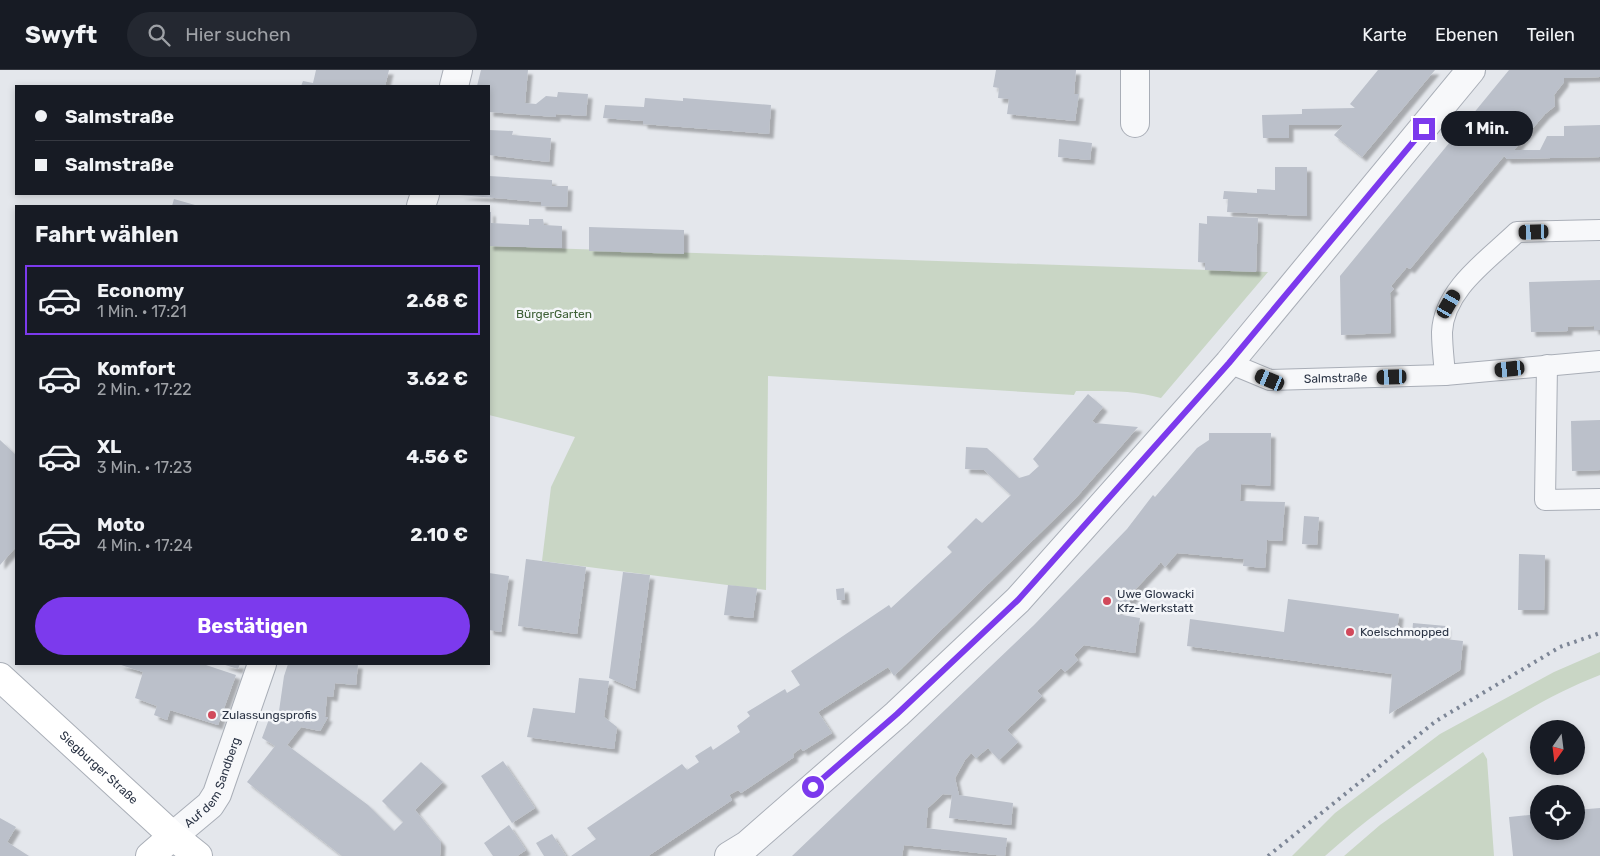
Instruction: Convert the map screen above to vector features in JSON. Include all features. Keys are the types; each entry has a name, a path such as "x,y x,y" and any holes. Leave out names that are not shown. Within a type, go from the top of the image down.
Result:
{"main road":[{"name":"Siegburger Straße","path":"1,679 173,836 198,856"},
{"name":"Auf dem Sandberg","path":"150,856 173,836"}],"street":[{"path":"454,85 458,70"},
{"path":"1135,70 1135,123"},
{"path":"740,852 897,714 1018,600 1229,363 1471,70"},
{"name":"Auf dem Sandberg","path":"173,836 210,805 217,794 262,665"}],"lane":[{"path":"1445,375 1442,331 1449,304 1456,292 1517,232 1600,230"},
{"name":"Salmstraße","path":"1229,363 1270,380 1445,375 1600,361"},
{"path":"1546,365 1545,500 1600,498"}],"green space":[{"name":"BürgerGarten","path":"490,246 1268,272 1161,398 1151,395 1119,392 1076,391 1074,395 768,376 766,590 542,561 551,487 575,437 490,415"},
{"path":"1600,652 1600,675 1540,703 1482,739 1384,808 1325,856 1292,856 1335,813 1440,734 1554,672"},
{"path":"1483,752 1487,759 1494,856 1344,856 1380,825"}],"building":[{"path":"316,70 389,70 385,85 301,85 303,81 313,83"},
{"path":"481,70 528,70 525,103 536,104 546,96 557,97 558,92 588,94 586,116 556,114 556,117 490,112 490,85 477,85"},
{"path":"996,70 1076,70 1074,94 1079,94 1075,121 1007,114 1009,99 998,98 999,88 993,87"},
{"path":"1378,70 1435,70 1362,157 1334,135 1343,125 1289,125 1289,138 1263,138 1262,115 1302,114 1302,109 1355,108 1350,104"},
{"path":"1509,70 1600,70 1600,77 1564,78 1564,82 1554,95 1555,106 1545,114 1514,150 1540,150 1547,136 1564,136 1564,126 1600,125 1600,157 1507,159 1504,156 1410,269 1407,267 1391,286 1394,289 1390,293 1391,333 1341,335 1340,276"},
{"path":"645,98 683,101 683,98 771,105 769,134 643,124 643,121 603,118 605,105 644,107"},
{"path":"490,130 513,131 512,135 551,138 549,162 490,155"},
{"path":"1059,139 1092,143 1090,160 1058,157"},
{"path":"1275,167 1307,167 1307,216 1227,212 1228,199 1223,199 1224,191 1257,193 1257,189 1275,190"},
{"path":"490,176 552,180 552,186 568,186 567,207 541,206 541,202 459,195 490,195"},
{"path":"174,199 195,205 172,205"},
{"path":"490,212 491,223 529,225 529,219 543,219 544,225 562,226 562,248 490,246"},
{"path":"1207,216 1258,218 1256,272 1205,270 1205,263 1198,262 1199,223 1207,224"},
{"path":"589,227 684,230 684,254 589,251"},
{"path":"1600,280 1600,330 1594,330 1594,326 1568,327 1568,331 1531,332 1529,282"},
{"path":"1088,394 1103,407 1092,421 1095,423 1138,427 1075,499 894,676 888,667 818,712 832,733 803,751 801,748 793,754 794,757 741,793 738,790 729,795 732,800 648,856 571,856 596,839 587,828 682,764 687,770 699,762 695,756 711,746 713,750 740,732 737,726 750,716 747,712 785,689 787,693 800,685 791,671 889,605 891,608 952,552 947,547 976,518 982,523 1011,495 984,470 965,469 966,447 987,448 1019,478 1029,475 1039,466 1033,459"},
{"path":"1600,420 1600,470 1572,471 1571,421"},
{"path":"1209,433 1271,433 1270,486 1241,484 1240,501 1285,502 1282,541 1267,540 1265,568 1243,566 1244,559 1177,553 1165,567 1161,562 1132,593 1135,596 1116,614 1140,618 1135,653 1084,645 1074,655 1078,660 1065,672 1061,668 1037,691 1042,696 1007,730 1018,742 999,760 988,748 976,758 971,753 955,778 959,795 1013,803 1011,825 949,818 952,795 943,794 928,808 926,828 1007,838 1005,856 904,845 902,856 792,856 1034,625 1127,529 1153,495 1155,497 1197,448 1209,440"},
{"path":"0,440 15,454 15,548 0,565"},
{"path":"1304,516 1319,517 1317,545 1302,544"},
{"path":"1519,554 1545,555 1544,610 1518,610"},
{"path":"526,559 586,567 577,634 518,626"},
{"path":"623,572 650,575 635,689 609,678"},
{"path":"490,573 509,576 501,632 490,630"},
{"path":"728,585 757,588 753,618 724,615"},
{"path":"844,588 845,600 837,600 836,589"},
{"path":"1288,599 1399,614 1397,632 1412,634 1413,623 1446,626 1445,639 1463,641 1460,670 1389,714 1392,674 1187,646 1190,619 1284,632"},
{"path":"121,665 206,665 236,675 218,725 170,710 167,720 154,715 157,706 135,698 143,672"},
{"path":"225,665 240,665 238,669"},
{"path":"288,665 358,665 356,685 335,683 333,697 327,696 325,717 328,717 320,731 301,727 287,745 368,805 394,831 403,822 382,801 421,762 443,782 415,810 441,842 440,856 342,856 247,782 275,746 262,738 272,711 279,711 284,676"},
{"path":"579,678 609,681 604,717 617,727 614,749 527,737 533,708 575,713"},
{"path":"503,761 535,808 512,823 481,776"},
{"path":"1600,808 1600,856 1513,856 1509,817 1530,815 1530,840 1585,840 1585,809"},
{"path":"0,818 16,827 7,842 29,856 0,856"},
{"path":"509,825 526,850 517,856 493,856 484,843"},
{"path":"552,834 566,856 544,856 536,843"}],"railway":[{"path":"1268,856 1436,721 1560,647 1600,633"}],"place":[{"name":"Uwe Glowacki Kfz-Werkstatt","path":"1107,601"},
{"name":"Koelschmopped","path":"1350,632"},
{"name":"Zulassungsprofis","path":"212,715"}],"route":[{"path":"813,787 897,714 1018,600 1229,363 1424,129"}]}
